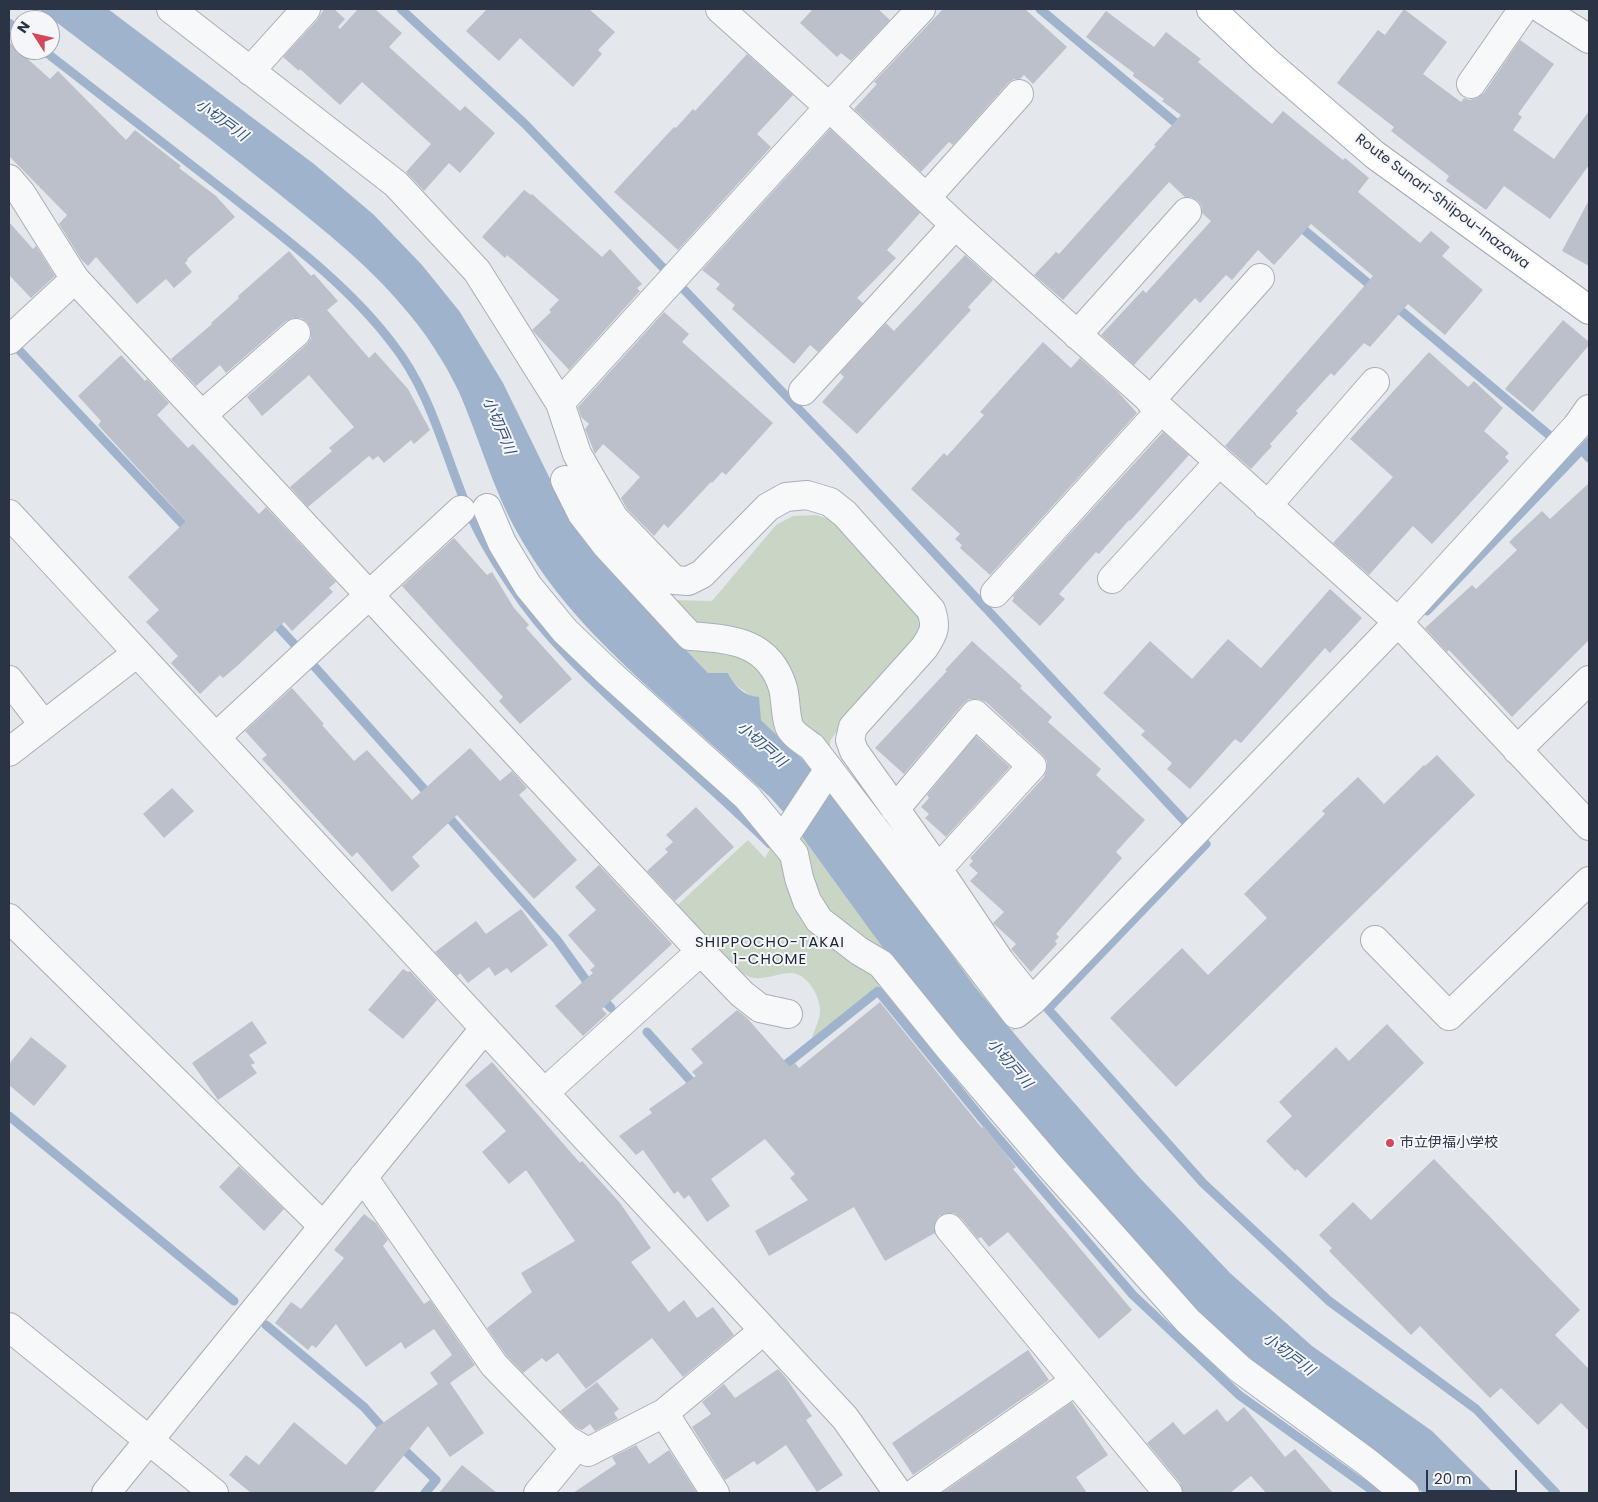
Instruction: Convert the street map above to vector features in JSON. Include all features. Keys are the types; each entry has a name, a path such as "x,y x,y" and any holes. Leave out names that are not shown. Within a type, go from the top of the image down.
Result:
{"main road":[{"name":"Route Sunari-Shiipou-Inazawa","path":"1211,9 1265,60 1375,155 1589,310"}],"street":[{"path":"171,9 396,184 477,271 560,403 577,454 614,518 674,580 688,581 702,574 768,507 786,498 807,495 830,502 845,514 931,610 935,623 932,637 853,727 850,740 854,751 938,869 1000,961 1032,1001"},
{"path":"250,70 306,9"},
{"path":"720,9 829,107 955,225 1398,622 1589,826"},
{"path":"560,403 829,107 921,9"},
{"path":"1472,84 1523,9"},
{"path":"1542,9 1589,39"},
{"path":"926,198 1019,94"},
{"path":"9,179 21,193 75,279 701,951 742,994 760,1008 788,1014"},
{"path":"1077,335 1187,212"},
{"path":"803,391 955,225"},
{"path":"994,593 1156,406 1260,278"},
{"path":"9,340 75,279"},
{"path":"202,415 296,333"},
{"path":"1267,506 1375,382"},
{"path":"565,480 582,514 606,545 690,636 743,642 762,654 778,672 784,690 790,728 812,747 828,772 1016,1014 1032,1001 1398,622 1577,426 1589,409"},
{"path":"1112,579 1219,462"},
{"path":"216,737 370,595 474,509 502,543 528,586 565,631 747,797 784,837 794,854 799,878 819,920 859,951 881,964 949,1048 1188,1321 1240,1369 1368,1462 1405,1493"},
{"path":"9,514 845,1418 898,1493"},
{"path":"9,752 137,653"},
{"path":"9,680 44,725"},
{"path":"1517,750 1589,680"},
{"path":"895,809 975,714 1032,766 938,869"},
{"path":"784,837 828,772"},
{"path":"1375,940 1449,1016 1589,881"},
{"path":"9,918 323,1226"},
{"path":"544,1093 701,951"},
{"path":"106,1493 484,1029"},
{"path":"363,1177 494,1365 567,1440 576,1447 588,1452 664,1413 763,1331"},
{"path":"949,1228 1074,1382 1168,1493"},
{"path":"9,1327 214,1493"},
{"path":"915,1493 1074,1382"},
{"path":"664,1413 715,1493"},
{"path":"538,1493 576,1447"}],"green space":[{"path":"817,515 836,522 918,611 922,622 922,637 842,724 830,741 830,755 1032,1014 1013,1031 975,987 848,810 803,760 761,720 751,696 733,683 728,673 708,673 606,566 578,530 673,600 712,601 776,525 793,516"},
{"path":"787,816 899,970 812,1038 820,1009 814,990 806,980 795,973 755,978 742,973 721,957 671,911 748,840 765,858"}],"water":[{"name":"小切戸川","path":"39,9 108,9 314,164 374,215 422,265 460,312 503,383 555,489 578,530 606,566 708,673 728,673 740,690 749,695 759,697 761,720 803,760 848,810 975,987 1139,1177 1230,1273 1312,1346 1432,1431 1494,1493 1423,1493 1398,1468 1273,1378 1201,1316 1164,1280 899,970 787,816 770,797 605,646 548,581 508,515 466,408 447,368 419,327 389,291 357,259 304,214 60,25 60,10"}],"building":[{"path":"324,9 334,9 345,19 338,27 340,29 358,9 375,9 402,33 389,47 460,111 465,106 495,133 460,173 449,163 424,191 406,172 431,144 362,82 340,105 300,69 299,71 283,57 318,19"},
{"path":"487,9 589,9 615,32 598,50 602,54 573,87 520,38 499,61 466,31"},
{"path":"813,9 878,9 890,20 851,61 841,53 837,57 800,23"},
{"path":"943,9 1025,9 1067,47 1033,84 1024,75 1020,79 1014,79 1008,83 953,145 949,142 921,172 854,109 877,84 874,82"},
{"path":"1404,9 1447,42 1423,74 1461,102 1464,98 1470,100 1484,93 1520,40 1554,64 1518,114 1522,117 1513,130 1554,159 1589,111 1589,165 1550,219 1504,186 1486,210 1446,181 1449,176 1391,131 1394,127 1337,83 1378,30 1385,35"},
{"path":"1106,11 1154,47 1166,32 1201,59 1198,62 1272,124 1283,111 1343,160 1345,158 1369,178 1358,192 1420,243 1431,231 1450,247 1442,256 1483,290 1445,335 1408,304 1370,347 1364,343 1334,376 1331,373 1296,411 1298,413 1270,444 1272,446 1251,469 1225,446 1373,276 1311,224 1274,265 1258,250 1232,280 1226,275 1200,303 1195,298 1134,365 1101,335 1143,290 1146,293 1211,221 1202,213 1202,207 1198,201 1191,197 1185,197 1169,182 1063,300 1034,275 1056,252 1059,254 1156,146 1154,145 1181,115 1162,101 1164,99 1133,76 1134,73 1086,37"},
{"path":"9,42 10,60 29,60 50,79 58,71 126,140 135,130 181,166 179,168 216,196 235,217 187,259 185,263 192,272 174,288 166,279 137,304 96,257 88,266 81,259 59,224 67,215 9,156"},
{"path":"747,54 793,95 757,134 771,147 678,250 614,192 674,127 676,128 693,109 695,111"},
{"path":"830,129 920,213 887,250 896,258 857,298 863,303 818,352 810,345 794,364 732,309 735,305 716,289 720,284 702,270"},
{"path":"524,190 532,194 602,257 610,249 642,284 637,288 640,291 569,370 532,330 551,312 549,310 559,300 507,255 505,258 482,237"},
{"path":"1589,200 1589,266 1562,251"},
{"path":"9,222 33,249 36,246 55,276 31,298 9,275"},
{"path":"289,251 311,276 314,274 338,301 327,310 369,358 375,352 408,389 430,430 414,444 411,440 384,463 378,456 373,460 369,456 308,507 290,487 332,451 329,448 354,427 309,375 262,416 247,397 307,344 311,338 311,330 307,322 301,318 293,318 286,321 226,373 220,365 196,386 171,359 212,324 239,298 238,296"},
{"path":"965,255 993,280 968,307 971,310 857,434 822,402 844,377 840,373 886,323 894,331"},
{"path":"664,312 689,334 682,342 773,423 726,475 722,472 668,528 664,524 654,536 627,509 621,498 640,477 603,444 595,454 585,429 589,424 581,417 578,407"},
{"path":"1563,320 1589,342 1589,345 1533,412 1505,389"},
{"path":"1043,342 1071,368 1080,358 1118,392 1137,413 990,575 960,548 962,545 955,539 960,534 911,489 944,453 947,456 984,415 980,412"},
{"path":"1429,352 1468,387 1474,381 1503,408 1484,431 1509,453 1505,457 1509,461 1432,544 1413,526 1369,575 1333,543 1393,477 1350,439"},
{"path":"121,355 169,403 157,415 188,448 193,444 259,514 266,507 336,582 329,588 333,592 292,631 284,622 236,667 223,678 220,675 200,694 171,663 178,656 146,622 159,610 128,577 186,521 98,425 101,421 78,396"},
{"path":"1163,432 1189,455 1130,521 1099,554 1096,552 1059,594 1065,599 1040,626 1012,601 1013,596"},
{"path":"1589,483 1589,640 1512,717 1449,650 1447,652 1425,628 1472,585 1476,589 1517,550 1509,542 1542,511 1550,519"},
{"path":"454,538 487,575 492,572 514,608 529,625 526,628 572,679 520,724 499,701 503,697 402,586"},
{"path":"1330,589 1362,618 1330,653 1325,648 1241,743 1235,739 1190,789 1167,769 1172,763 1141,735 1145,731 1103,693 1150,641 1192,679 1228,639 1261,668"},
{"path":"972,641 1022,686 1020,688 1052,717 1048,722 1101,769 1096,775 1145,820 1116,852 1122,858 1056,934 1059,937 1055,941 1057,944 1031,972 1011,949 1016,944 993,923 1004,912 970,881 978,873 969,865 973,861 970,858 1044,777 1047,761 1043,755 986,702 978,699 969,699 963,704 904,774 875,748 947,671 945,670"},
{"path":"292,688 354,761 367,750 412,800 470,748 500,781 512,771 527,788 519,795 577,860 534,899 457,815 412,857 420,866 392,892 357,852 352,857 262,759 267,755 245,731"},
{"path":"976,736 1010,767 946,837 925,818 929,814 921,807 929,798 927,795"},
{"path":"1437,755 1475,795 1176,1087 1110,1018 1182,948 1208,975 1267,918 1244,894 1325,814 1322,811 1358,777 1384,804"},
{"path":"172,788 194,811 164,838 143,814"},
{"path":"696,807 734,847 675,901 647,871 668,852 665,849 673,842 666,835"},
{"path":"599,865 672,944 602,1009 607,1014 583,1036 555,1006 593,973 590,970 595,966 568,935 596,910 575,887"},
{"path":"521,909 548,945 511,973 507,968 495,976 489,967 468,983 460,973 457,976 435,952 476,921 486,934"},
{"path":"403,969 408,972 410,971 437,1000 403,1039 368,1010"},
{"path":"880,1002 982,1128 984,1126 1016,1167 1013,1169 1132,1310 1099,1339 1008,1232 989,1247 981,1237 978,1239 961,1218 954,1213 946,1213 939,1216 935,1222 935,1233 885,1261 854,1207 769,1256 755,1231 808,1200 790,1178 795,1174 765,1139 711,1179 730,1206 707,1222 689,1195 684,1199 678,1191 674,1194 643,1150 636,1155 619,1136 652,1113 649,1109 696,1076 692,1072 703,1063 691,1049 737,1010 747,1018 790,1067 795,1063 799,1068"},
{"path":"252,1021 267,1043 249,1055 255,1063 251,1065 257,1073 218,1100 192,1063"},
{"path":"1387,1024 1424,1063 1306,1178 1297,1169 1295,1171 1266,1141 1292,1116 1279,1102 1336,1047 1349,1061"},
{"path":"31,1037 67,1066 34,1106 9,1085 9,1064"},
{"path":"492,1062 580,1163 582,1161 620,1203 651,1248 631,1262 669,1312 684,1300 697,1318 713,1307 734,1335 683,1377 652,1338 586,1389 558,1353 546,1362 542,1358 523,1373 506,1355 487,1328 532,1292 521,1273 575,1241 526,1170 509,1184 482,1152 506,1131 465,1085"},
{"path":"1434,1159 1580,1310 1555,1335 1589,1369 1589,1431 1561,1403 1538,1425 1501,1388 1490,1398 1420,1326 1411,1335 1329,1251 1332,1248 1319,1235 1353,1202 1371,1220"},
{"path":"239,1166 284,1209 264,1231 219,1187"},
{"path":"364,1214 376,1223 388,1240 383,1246 424,1304 430,1300 475,1365 450,1383 484,1433 450,1457 428,1426 373,1493 251,1493 229,1475 246,1455 259,1465 294,1422 346,1465 377,1427 438,1384 430,1373 452,1355 434,1329 405,1349 401,1342 366,1367 336,1324 316,1348 312,1345 308,1350 275,1323 291,1302 301,1309 344,1258 334,1250"},
{"path":"1028,1350 1049,1380 913,1475 892,1443"},
{"path":"778,1369 812,1416 806,1420 843,1475 817,1492 786,1445 757,1465 754,1461 725,1480 692,1427 711,1414 702,1402 724,1384 735,1398"},
{"path":"597,1382 619,1409 614,1413 618,1419 595,1431 590,1424 582,1430 577,1428 560,1411"},
{"path":"1072,1402 1108,1455 1076,1477 1087,1493 942,1493"},
{"path":"1244,1407 1285,1457 1295,1449 1333,1493 1266,1493 1251,1476 1230,1493 1183,1493 1180,1483 1147,1443 1173,1422 1184,1435 1217,1409 1227,1422"},
{"path":"636,1445 649,1464 669,1450 697,1493 573,1493 616,1464 612,1457"},
{"path":"462,1465 497,1493 439,1493"}],"waterway":[{"path":"401,9 525,124 840,452 1206,844 1048,1009 1203,1183 1329,1301 1476,1409 1556,1493"},
{"path":"1040,9 1183,129"},
{"path":"56,60 295,246 375,322 405,361 426,399 474,524 497,565 538,623 587,676 770,844"},
{"path":"1297,224 1375,289"},
{"path":"1393,304 1549,435"},
{"path":"19,350 190,532"},
{"path":"1427,611 1589,442"},
{"path":"1582,450 1589,458"},
{"path":"271,619 297,647"},
{"path":"314,666 432,798"},
{"path":"444,812 557,940 588,983 611,1008"},
{"path":"779,1070 878,991 988,1126 1133,1295 1239,1395 1376,1493"},
{"path":"647,1032 697,1088"},
{"path":"9,1116 234,1301"},
{"path":"266,1325 364,1407 387,1433"},
{"path":"399,1445 436,1480 425,1493"}],"place":[{"name":"市立伊福小学校","path":"1390,1143"}],"district":[{"name":"SHIPPOCHO-TAKAI 1-CHOME","path":"770,952"}]}
